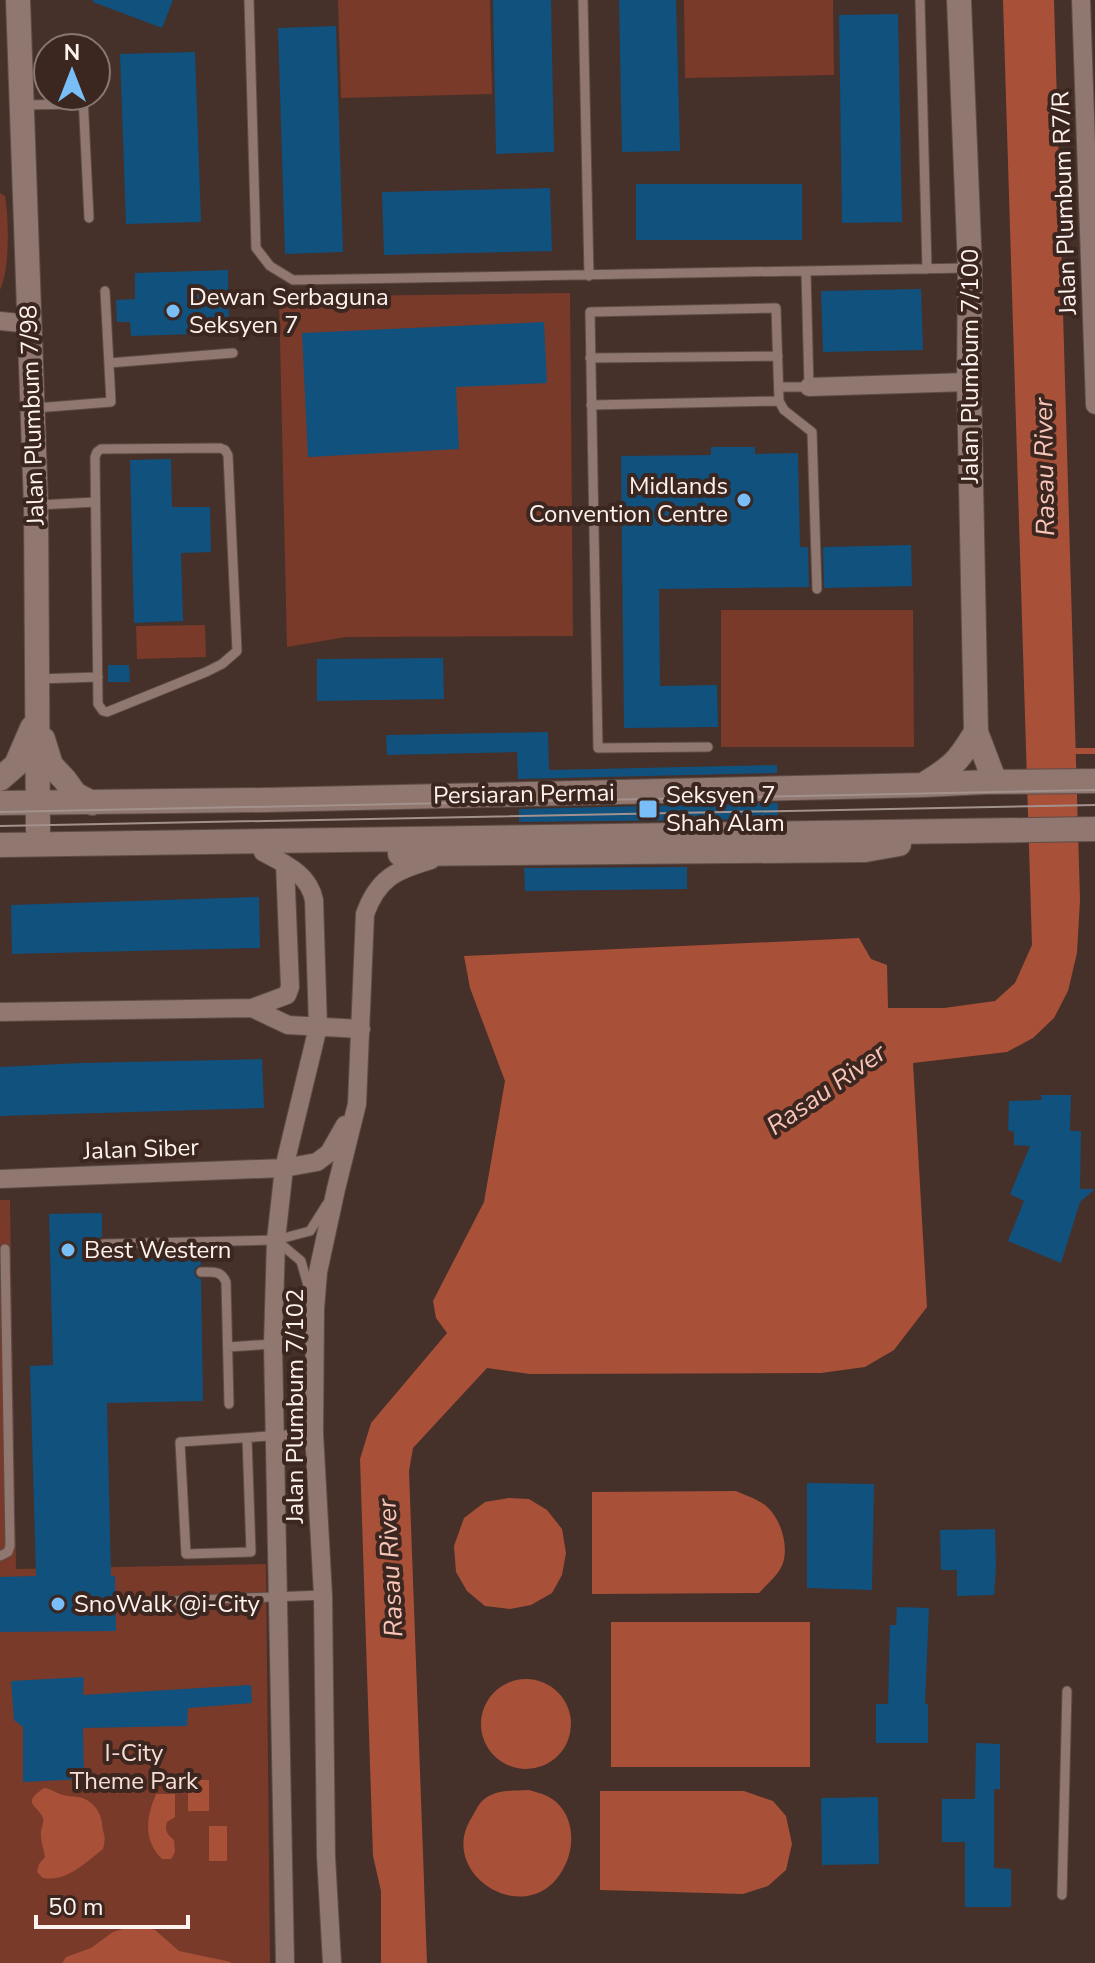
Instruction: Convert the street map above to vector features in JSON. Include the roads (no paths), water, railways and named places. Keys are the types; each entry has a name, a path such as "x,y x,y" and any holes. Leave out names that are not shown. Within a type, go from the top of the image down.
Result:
{"main road":[{"name":"Jalan Plumbum 7/98","path":"18,0 36,506 38,830"},
{"name":"Jalan Plumbum 7/100","path":"959,0 970,268 969,382 976,732 1000,781"},
{"path":"0,779 16,765 37,718"},
{"path":"37,718 51,765 75,794 92,803"},
{"path":"924,785 958,760 976,732"},
{"name":"Persiaran Permai","path":"0,803 280,800 1095,781"},
{"path":"0,830 181,827 263,846 449,855 865,850 979,831"},
{"name":"Persiaran Permai","path":"0,845 178,842 263,846 1095,829"}],"street":[{"name":"Jalan Plumbum R7/R","path":"1081,0 1090,98 1095,405"},
{"path":"0,321 30,324"},
{"path":"809,387 969,382"},
{"name":"Jalan Plumbum 7/102","path":"263,846 306,880 312,889 318,1027 284,1168 276,1240 273,1344 285,1963"},
{"name":"Jalan Plumbum 7/102","path":"332,1963 326,1856 323,1595 314,1433 318,1272 357,1104 365,914 379,886 392,874 449,855"},
{"path":"0,1012 252,1008 287,995 290,987 285,864"},
{"path":"252,1008 288,1025 361,1029"},
{"name":"Jalan Siber","path":"0,1179 284,1168 317,1162 329,1153 357,1104"}],"lane":[{"path":"249,0 256,248 270,266 293,280 970,268"},
{"path":"583,0 589,276"},
{"path":"920,0 927,269"},
{"path":"22,105 32,104"},
{"path":"84,112 89,218"},
{"path":"779,387 809,387 806,272"},
{"path":"32,409 111,402 105,291"},
{"path":"708,747 598,748 590,312 776,308 779,401 784,410 812,432 817,589"},
{"path":"109,363 233,353"},
{"path":"590,358 778,356"},
{"path":"591,405 779,401"},
{"path":"220,448 228,455 237,651 206,672 107,712 100,709 98,704 98,677 97,452 101,449 220,448"},
{"path":"36,506 95,502"},
{"path":"37,679 98,677"},
{"path":"103,1244 276,1240 310,1231 336,1189"},
{"path":"276,1240 301,1261 315,1309"},
{"path":"4,1554 10,1546 5,1249"},
{"path":"201,1272 215,1271 226,1282 229,1404"},
{"path":"228,1347 273,1344"},
{"path":"247,1438 251,1552 186,1554 180,1442 314,1433"},
{"path":"144,1602 323,1595"},
{"path":"1062,1895 1067,1691"}],"water":[{"name":"Rasau River","path":"1003,0 1054,0 1080,900 1077,953 1068,991 1054,1018 1033,1038 1007,1052 913,1063 927,1307 894,1350 865,1367 821,1373 530,1374 487,1368 413,1448 409,1471 427,1963 381,1963 381,1891 373,1856 360,1459 371,1423 447,1333 436,1318 433,1301 484,1202 505,1081 470,988 464,956 859,938 871,959 887,965 888,1008 944,1008 995,1001 1015,983 1032,945"},
{"path":"736,1491 770,1510 784,1539 785,1556 781,1567 759,1593 592,1594 592,1492"},
{"path":"529,1499 547,1510 562,1529 566,1553 562,1575 552,1593 531,1605 510,1609 485,1606 467,1591 456,1572 454,1546 464,1518 485,1502"},
{"path":"611,1622 810,1622 810,1767 611,1767"},
{"path":"526,1679 543,1683 558,1692 567,1707 571,1724 567,1741 558,1756 543,1765 526,1769 509,1765 494,1756 485,1741 481,1724 485,1707 494,1692 509,1683"},
{"path":"188,1780 209,1780 209,1811 188,1811"},
{"path":"44,1788 91,1803 100,1815 105,1837 103,1849 60,1877 43,1878 37,1872 45,1857 41,1834 43,1820 32,1801"},
{"path":"529,1790 547,1796 563,1810 571,1830 570,1851 562,1871 547,1888 528,1896 508,1895 490,1888 475,1875 466,1858 464,1838 472,1817 487,1797 504,1791"},
{"path":"600,1791 744,1791 773,1801 786,1816 792,1844 786,1870 768,1886 743,1894 600,1890"},
{"path":"156,1794 175,1794 175,1817 167,1822 166,1828 174,1840 175,1852 171,1859 162,1859 149,1836 148,1820"},
{"path":"209,1826 227,1826 227,1861 209,1861"},
{"path":"136,1925 155,1930 179,1951 231,1962 62,1963 66,1957 91,1948 113,1932"}],"waterway":[{"path":"1071,751 1095,751"}],"tram line":[{"path":"0,812 1095,790"},
{"path":"0,826 1095,805"}],"place":[{"name":"Dewan Serbaguna Seksyen 7","path":"173,311"},
{"name":"Midlands Convention Centre","path":"744,500"},
{"name":"Seksyen 7 Shah Alam","path":"648,809"},
{"name":"Best Western","path":"68,1250"},
{"name":"SnoWalk @i-City","path":"58,1604"}],"park label":[{"name":"I-City Theme Park","path":"134,1767"}]}
